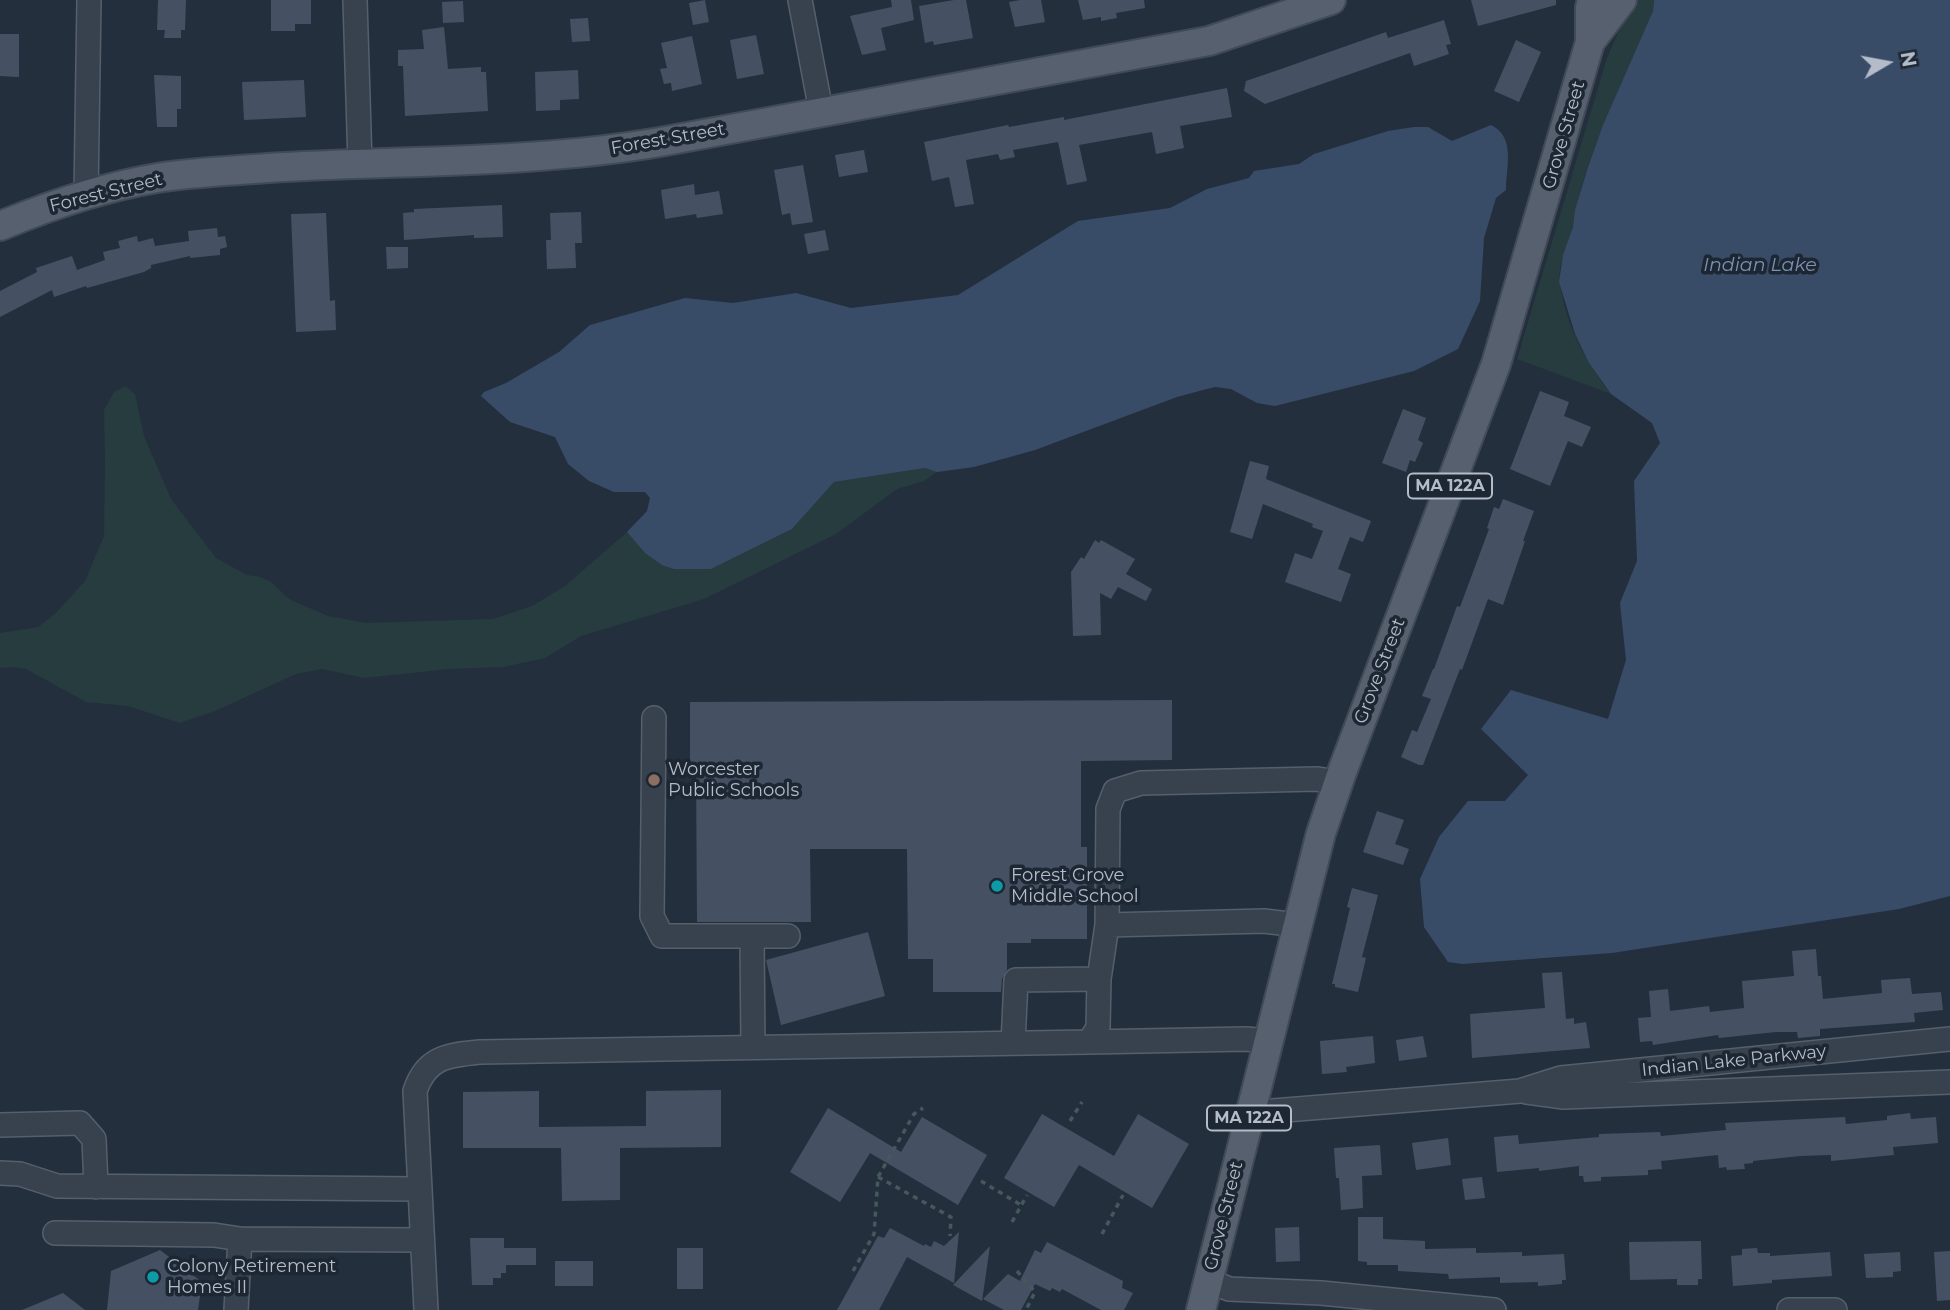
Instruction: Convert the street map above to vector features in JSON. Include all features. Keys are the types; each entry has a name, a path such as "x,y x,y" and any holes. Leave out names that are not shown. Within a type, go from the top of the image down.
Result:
{"main road":[{"name":"Forest Street","path":"0,226 86,194 157,178 202,172 599,151 660,142 1209,41 1331,0"},
{"name":"Grove Street","path":"1590,42 1622,0"},
{"name":"Grove Street","path":"1201,1310 1321,833 1496,364 1590,42 1589,3"}],"street":[{"path":"86,194 89,0"},
{"path":"355,0 360,164"},
{"path":"800,0 821,111"},
{"path":"654,718 652,916 662,936 788,936"},
{"path":"1088,1042 1098,1028 1099,979 1107,926 1108,809 1115,791 1141,783 1315,779 1338,782"},
{"path":"1107,926 1264,922 1297,925"},
{"path":"752,936 753,1047"},
{"path":"1013,1043 1016,980 1099,979"},
{"name":"Indian Lake Parkway","path":"1249,1119 1273,1111 1520,1091 1561,1079 1950,1039"},
{"path":"426,1310 415,1091 423,1072 443,1058 480,1052 1269,1041"},
{"name":"Indian Lake Parkway","path":"1520,1091 1564,1097 1950,1082"},
{"path":"0,1125 80,1123 94,1139 96,1187"},
{"path":"0,1174 20,1174 57,1186 420,1200"},
{"path":"55,1233 214,1235 240,1239 422,1240"},
{"path":"236,1310 240,1239"},
{"path":"1208,1280 1229,1289 1321,1293 1494,1310"},
{"path":"1789,1310 1835,1310"}],"path":[{"path":"1070,1121 1082,1102"},
{"path":"853,1271 874,1234 878,1177 914,1114 923,1108"},
{"path":"878,1177 951,1217 950,1236"},
{"path":"981,1181 1021,1205"},
{"path":"1012,1222 1027,1195"},
{"path":"1102,1234 1123,1195"},
{"path":"1017,1271 1035,1292 1026,1310"}],"green space":[{"path":"1632,0 1654,0 1653,11 1587,169 1560,276 1572,328 1585,356 1611,394 1517,359 1607,58"},
{"path":"125,386 135,394 144,436 171,499 216,558 247,575 271,582 289,599 328,616 366,623 493,619 532,606 565,586 627,532 645,553 711,569 792,529 834,482 925,468 937,472 924,481 897,489 836,534 704,599 581,636 545,658 503,667 449,669 364,678 322,669 296,674 215,711 180,723 128,706 86,702 26,669 0,668 0,633 38,627 55,614 85,581 104,536 104,410 114,392"}],"water":[{"name":"Indian Lake","path":"1654,0 1950,0 1950,896 1899,909 1612,953 1462,964 1448,962 1424,927 1420,879 1439,837 1468,801 1505,801 1528,775 1481,729 1511,690 1608,719 1626,660 1620,603 1637,561 1634,481 1660,443 1652,423 1611,394 1589,363 1575,334 1559,282 1563,255 1587,170 1603,125 1653,11"},
{"path":"1491,125 1499,130 1507,145 1506,190 1496,198 1484,238 1480,301 1458,349 1414,371 1275,406 1257,403 1231,389 1215,387 1177,397 1035,450 974,467 937,472 925,468 834,482 792,529 711,569 674,569 662,565 645,553 627,532 647,511 650,498 645,492 614,492 589,481 568,464 555,437 510,422 481,396 559,352 590,325 685,298 733,303 796,293 851,308 958,295 1078,221 1170,208 1207,189 1249,178 1254,171 1299,164 1314,154 1388,131 1428,127 1452,141"}],"building":[{"path":"158,0 186,0 185,30 181,30 181,38 164,38 165,30 157,30"},
{"path":"271,0 311,0 311,24 295,24 295,31 271,31"},
{"path":"705,0 709,22 693,25 689,3"},
{"path":"891,0 911,0 914,20 881,28 886,50 862,55 850,16 892,7"},
{"path":"966,0 973,38 934,45 933,41 925,43 919,6"},
{"path":"1041,0 1045,22 1015,27 1009,2"},
{"path":"1078,0 1144,0 1145,8 1116,13 1117,18 1083,20"},
{"path":"1471,0 1556,0 1556,5 1478,26"},
{"path":"463,1 464,22 443,23 442,2"},
{"path":"588,18 590,41 572,42 570,19"},
{"path":"1444,20 1451,44 1446,45 1449,54 1414,66 1410,53 1265,104 1244,91 1246,81 1386,32 1388,38"},
{"path":"444,27 448,69 481,67 481,72 486,72 488,111 405,116 403,66 398,66 398,50 424,49 422,30"},
{"path":"0,34 19,34 19,77 0,76"},
{"path":"756,35 764,74 737,79 730,40"},
{"path":"692,36 702,84 672,91 671,83 664,84 660,69 667,68 661,43"},
{"path":"1516,40 1541,52 1519,102 1494,91"},
{"path":"578,70 579,99 560,100 560,110 536,111 535,72"},
{"path":"154,75 181,76 181,109 177,109 177,127 157,127"},
{"path":"304,80 306,117 244,120 242,82"},
{"path":"1227,88 1232,117 1180,126 1184,148 1156,154 1152,132 1079,145 1087,181 1067,185 1058,142 1013,150 1015,157 1000,160 998,154 966,160 974,204 955,207 949,177 932,181 924,142 1008,125 1009,127 1064,117 1064,120"},
{"path":"864,150 868,172 839,177 835,155"},
{"path":"803,165 813,222 792,225 790,213 782,215 774,170"},
{"path":"694,184 695,195 719,191 723,214 697,218 696,214 665,219 661,190"},
{"path":"502,205 503,237 474,238 474,235 404,240 403,213 414,212 414,209"},
{"path":"581,212 582,243 575,243 576,268 547,269 546,240 551,240 550,213"},
{"path":"326,213 330,301 335,300 336,330 296,332 291,214"},
{"path":"217,228 218,237 225,236 227,247 220,249 220,255 190,256 151,265 151,268 144,272 54,297 52,290 0,317 0,291 37,272 36,268 72,256 77,270 105,260 103,252 120,248 118,241 137,236 138,242 153,238 155,246 189,241 188,231"},
{"path":"825,230 829,250 808,254 804,234"},
{"path":"386,247 408,247 408,268 387,269"},
{"path":"1540,391 1569,402 1564,416 1591,427 1582,447 1568,441 1550,486 1510,469"},
{"path":"1403,409 1426,418 1418,440 1423,443 1415,462 1410,460 1406,472 1382,463"},
{"path":"1250,461 1269,466 1266,479 1371,521 1363,542 1350,537 1338,569 1351,574 1341,602 1285,582 1295,553 1312,559 1323,531 1312,527 1313,524 1263,504 1252,539 1230,532"},
{"path":"1503,499 1534,511 1525,541 1503,605 1488,599 1423,765 1419,765 1401,757 1412,730 1417,732 1431,699 1422,696 1457,606 1460,607 1489,529 1487,528 1494,507 1499,509"},
{"path":"1095,540 1099,543 1101,540 1135,559 1126,574 1152,589 1146,601 1118,587 1111,599 1100,593 1101,635 1073,636 1071,572 1081,557 1084,559"},
{"name":"Forest Grove Middle School","path":"1172,700 1172,760 1081,761 1081,847 1087,847 1087,939 1031,939 1031,943 1007,943 1007,970 1002,979 1001,992 933,992 933,959 908,959 907,849 810,849 811,922 697,922 696,763 690,763 690,702"},
{"path":"1377,811 1404,820 1395,844 1409,849 1403,865 1363,852"},
{"path":"1352,888 1378,895 1362,957 1366,958 1358,992 1332,984 1350,908 1347,907"},
{"path":"868,932 885,996 781,1025 766,960"},
{"path":"1816,949 1823,999 1882,993 1881,980 1910,978 1912,994 1941,992 1943,1010 1914,1013 1915,1022 1820,1029 1820,1036 1798,1038 1797,1032 1776,1032 1719,1038 1718,1035 1653,1045 1652,1041 1640,1042 1638,1018 1651,1017 1649,991 1668,989 1670,1011 1709,1006 1710,1012 1744,1008 1742,981 1794,976 1792,951"},
{"path":"1562,972 1566,1019 1574,1018 1574,1024 1586,1022 1590,1048 1472,1058 1470,1014 1545,1008 1542,973"},
{"path":"1373,1036 1375,1063 1346,1067 1347,1072 1322,1074 1320,1041"},
{"path":"1423,1036 1427,1057 1399,1061 1396,1040"},
{"path":"721,1090 721,1147 620,1148 620,1200 562,1201 561,1148 463,1148 463,1092 539,1091 539,1127 646,1126 646,1091"},
{"path":"828,1108 901,1152 922,1117 987,1155 958,1205 870,1153 840,1202 790,1172"},
{"path":"1910,1113 1911,1119 1936,1117 1938,1143 1893,1147 1894,1155 1831,1161 1831,1155 1753,1161 1744,1164 1745,1169 1719,1168 1718,1155 1661,1161 1662,1169 1648,1170 1648,1175 1601,1177 1601,1181 1584,1182 1583,1176 1579,1176 1579,1166 1497,1172 1494,1137 1518,1135 1519,1144 1599,1137 1599,1134 1660,1132 1661,1136 1726,1130 1725,1123 1845,1117 1846,1124 1887,1120 1887,1116"},
{"path":"1042,1114 1114,1156 1138,1114 1189,1144 1152,1208 1079,1165 1054,1207 1004,1178"},
{"path":"1448,1138 1451,1165 1416,1170 1412,1143"},
{"path":"1380,1145 1382,1175 1362,1176 1363,1208 1341,1210 1334,1148"},
{"path":"1482,1177 1485,1198 1465,1200 1462,1179"},
{"path":"1358,1217 1383,1217 1383,1239 1425,1241 1425,1249 1476,1248 1476,1253 1522,1252 1522,1256 1564,1254 1566,1280 1562,1280 1562,1284 1538,1286 1538,1282 1500,1283 1500,1277 1449,1279 1448,1274 1398,1271 1398,1265 1367,1265 1367,1262 1358,1261"},
{"path":"1299,1227 1300,1261 1276,1262 1275,1228"},
{"path":"890,1228 931,1247 934,1241 944,1246 959,1232 954,1283 907,1257 879,1310 837,1310 878,1236 884,1238"},
{"path":"470,1238 504,1238 504,1248 536,1248 536,1265 506,1265 506,1273 501,1273 501,1278 493,1278 493,1285 472,1285"},
{"path":"1701,1241 1702,1279 1698,1279 1698,1285 1677,1285 1677,1279 1630,1280 1629,1242"},
{"path":"1047,1242 1123,1281 1122,1288 1133,1293 1124,1310 1101,1310 1062,1289 1060,1292 1052,1288 1050,1291 1035,1284 1021,1310 1004,1310 983,1299 1008,1274 1020,1281 1035,1250 1041,1253"},
{"path":"990,1246 982,1301 953,1285"},
{"path":"677,1248 703,1248 703,1289 677,1289"},
{"path":"1757,1248 1758,1253 1770,1253 1770,1256 1830,1252 1832,1276 1733,1286 1731,1256 1742,1255 1742,1249"},
{"name":"Colony Retirement Homes II","path":"160,1250 202,1282 198,1310 107,1310 111,1271"},
{"path":"1950,1251 1950,1300 1937,1301 1934,1252"},
{"path":"1900,1252 1901,1271 1893,1272 1893,1277 1866,1278 1864,1254"},
{"path":"555,1261 593,1261 593,1286 555,1286"},
{"path":"63,1293 85,1310 22,1310"}],"place":[{"name":"Worcester Public Schools","path":"654,780"},
{"name":"Forest Grove Middle School","path":"997,886"},
{"name":"Colony Retirement Homes II","path":"153,1277"}]}
